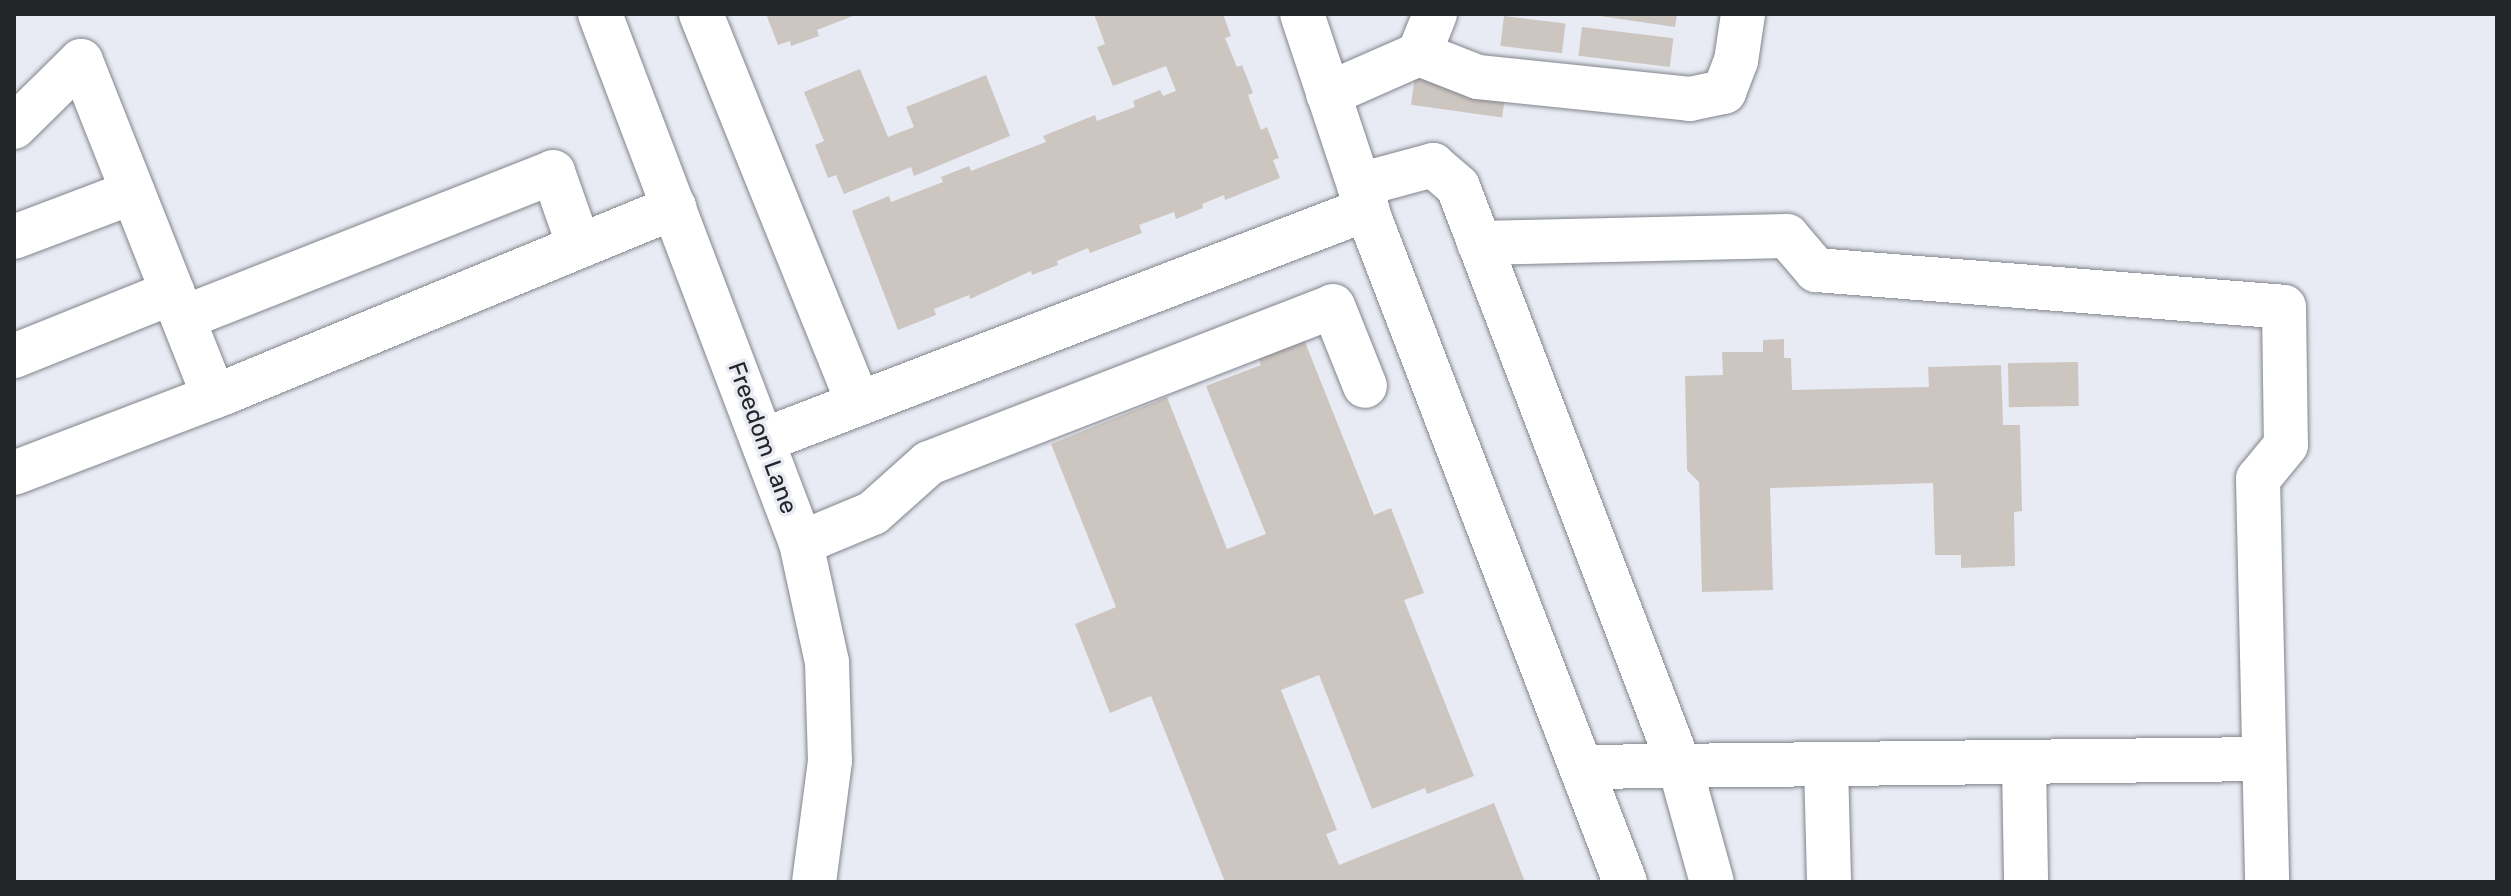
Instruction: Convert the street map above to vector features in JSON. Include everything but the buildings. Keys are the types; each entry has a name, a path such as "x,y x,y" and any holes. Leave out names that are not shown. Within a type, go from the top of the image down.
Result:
{"lane":[{"name":"Freedom Lane","path":"600,14 801,543 827,662 830,761 814,882"},
{"path":"701,14 858,402"},
{"path":"1302,14 1363,197 1625,882"},
{"path":"1328,94 1419,54 1435,14"},
{"path":"1419,54 1478,77 1690,99 1724,92 1736,61 1743,14"},
{"path":"14,127 81,61 214,397"},
{"path":"764,440 1363,197 1433,165 1458,187 1680,767 1712,882"},
{"path":"14,356 178,305 553,172 579,246"},
{"path":"14,237 133,192"},
{"path":"14,473 214,397 674,207"},
{"path":"1479,243 1787,236 1816,270 2284,307 2286,445 2258,479 2267,882"},
{"path":"801,543 873,513 929,463 1333,306 1365,386"},
{"path":"1581,767 2263,759"},
{"path":"2024,763 2026,882"},
{"path":"1826,765 1829,882"}]}
